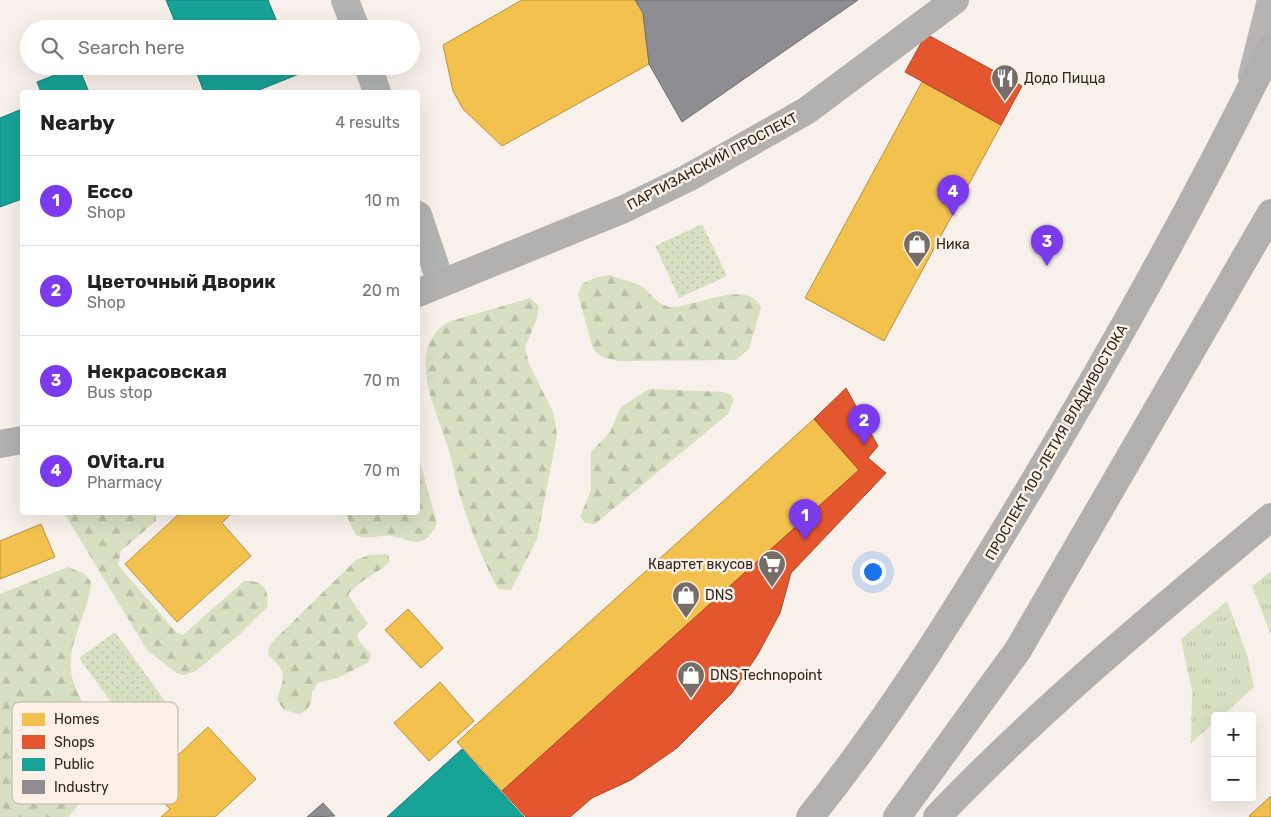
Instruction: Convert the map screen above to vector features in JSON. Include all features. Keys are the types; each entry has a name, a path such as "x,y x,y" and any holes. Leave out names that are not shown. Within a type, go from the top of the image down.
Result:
{"highway":[{"name":"ПРОСПЕКТ 100-ЛЕТИЯ ВЛАДИВОСТОКА","path":"810,817 846,772 972,584 1115,344 1271,48"},
{"path":"897,817 1018,650 1271,213"},
{"path":"937,817 974,778 1124,639 1271,517"}],"main road":[{"name":"ПАРТИЗАНСКИЙ ПРОСПЕКТ","path":"429,288 624,209 688,178 806,111 955,0"},
{"path":"1246,98 1271,0"},
{"path":"0,444 20,440"}],"street":[{"path":"345,0 353,20"},
{"path":"371,75 376,90"},
{"path":"420,228 429,288"}],"green space":[{"path":"702,224 727,276 679,298 655,246"},
{"path":"609,275 639,285 662,304 671,307 733,294 745,295 755,299 761,308 749,349 736,360 619,361 603,357 592,346 578,294 582,284 594,278"},
{"path":"530,298 539,306 536,321 525,347 529,364 553,412 557,435 537,539 511,590 498,589 476,542 459,493 450,454 429,392 426,356 434,335 441,327 451,321"},
{"path":"649,389 723,392 730,394 734,399 728,414 595,524 585,523 580,517 591,490 591,452 610,432 621,407"},
{"path":"420,461 437,524 431,534 425,540 418,542 391,536 368,537 356,535 346,515 420,515"},
{"path":"65,515 156,515 156,521 121,551 118,565 177,633 183,635 244,581 256,582 264,587 267,595 267,607 239,635 196,671 184,675 176,673 147,650"},
{"path":"388,554 390,561 353,589 348,595 368,624 357,634 359,641 371,654 369,662 340,677 318,683 312,692 311,703 306,711 299,714 284,710 277,700 283,680 282,671 268,655 269,648 274,640 356,560 369,555"},
{"path":"68,567 85,574 91,582 87,604 75,637 71,659 72,675 82,702 12,702 12,804 79,804 69,817 0,817 0,594"},
{"path":"1271,571 1271,635 1252,586"},
{"path":"1227,601 1247,654 1254,687 1226,712 1211,712 1211,726 1191,743 1192,691 1181,639"},
{"path":"115,632 165,701 111,702 79,658"}],"building: Homes":[{"path":"522,0 635,0 643,13 649,64 502,146 463,109 453,91 443,45"},
{"path":"733,51 741,63 725,74 717,61"},
{"path":"922,82 1001,125 884,341 805,298"},
{"path":"814,419 859,470 502,791 457,742"},
{"path":"178,515 230,515 222,523 251,556 177,622 125,564"},
{"path":"41,524 55,557 0,579 0,541"},
{"path":"408,609 443,648 421,668 385,630"},
{"path":"440,682 474,721 429,761 394,723"},
{"path":"208,727 256,779 215,817 161,817 170,809 165,804 178,804 178,755"},
{"path":"1271,796 1271,817 1249,816"}],"building: Shops":[{"path":"926,34 1022,86 1001,125 905,72"},
{"path":"846,388 878,446 868,458 886,473 791,573 780,613 758,654 732,693 677,748 631,780 592,798 570,817 526,817 502,791 859,470 814,419"}],"building: Public":[{"path":"166,0 268,0 276,20 174,20"},
{"path":"55,75 82,75 88,90 40,90 37,82"},
{"path":"197,75 296,75 259,90 203,90"},
{"path":"20,110 20,200 0,207 0,118"},
{"path":"462,749 524,817 387,817"}],"building: Industry":[{"path":"635,0 858,0 682,122 649,64 643,13"},
{"path":"323,803 335,816 307,817"}],"place":[{"name":"Додо Пицца","path":"1005,102"},
{"name":"OVita.ru","path":"953,216"},
{"name":"Некрасовская","path":"1047,266"},
{"name":"Ника","path":"917,268"},
{"name":"Цветочный Дворик","path":"864,445"},
{"name":"Ecco","path":"805,540"},
{"name":"Квартет вкусов","path":"772,588"},
{"name":"DNS","path":"686,619"},
{"name":"DNS Technopoint","path":"691,699"}]}
